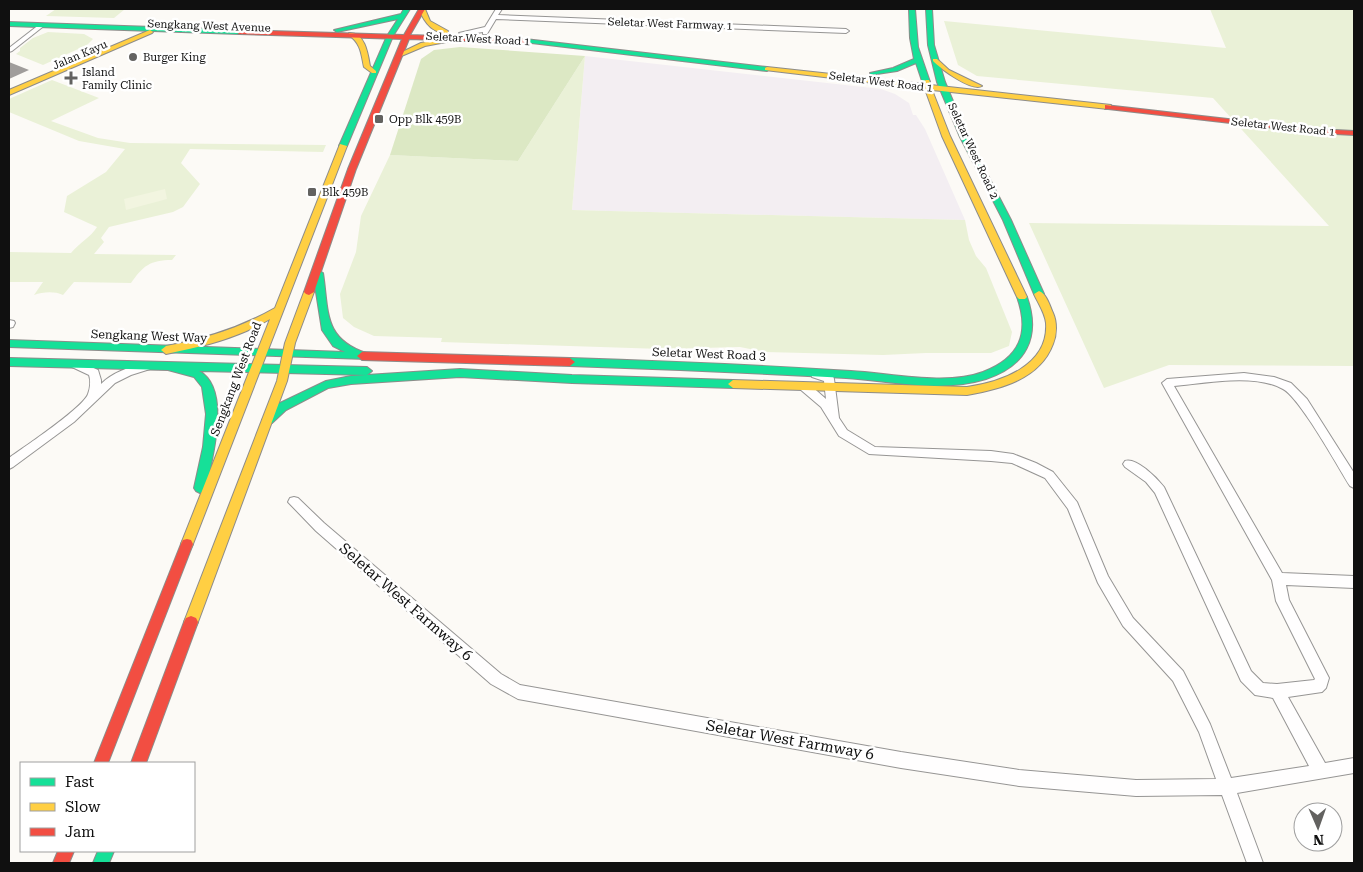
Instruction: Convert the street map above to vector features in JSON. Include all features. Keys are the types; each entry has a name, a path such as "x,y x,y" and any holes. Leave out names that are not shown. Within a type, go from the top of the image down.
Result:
{"main road":[{"path":"422,9 427,22 446,32"},
{"path":"138,762 268,420 285,368 290,343 318,273 352,169 408,34 422,9"},
{"name":"Seletar West Road 2","path":"912,9 910,28 917,60 946,136 1003,259"},
{"name":"Seletar West Road 2","path":"830,388 972,391 992,388 1021,375 1033,366 1042,356 1050,342 1052,329 1049,314 1006,220 964,137 942,85 931,45 929,9"},
{"path":"337,30 380,22 405,12"},
{"name":"Sengkang West Road","path":"101,762 337,159 392,33 405,12"},
{"name":"Sengkang West Avenue","path":"9,20 149,28 351,34 392,33"},
{"name":"Sengkang West Avenue","path":"9,24 149,28"},
{"name":"Sengkang West Avenue","path":"168,25 408,34"},
{"name":"Jalan Kayu","path":"9,86 149,28 168,25"},
{"path":"100,47 109,41 115,33 113,30 104,28"},
{"name":"Jalan Kayu","path":"9,93 149,28"},
{"name":"Seletar West Road 1","path":"408,34 446,32 461,35 486,31 545,36 872,74 926,84"},
{"path":"351,34 360,39 364,45 367,67 374,72"},
{"name":"Seletar West Road 1","path":"408,34 461,35 524,41 898,84 942,85 1354,134"},
{"path":"399,55 423,44 461,35"},
{"path":"872,74 889,73 904,68 917,60"},
{"path":"934,60 947,71 982,90"},
{"path":"898,84 935,108"},
{"path":"952,108 958,102 982,90"},
{"name":"Seletar West Road 1","path":"982,90 1354,124"},
{"name":"Seletar West Road 3","path":"288,354 809,371 910,379 955,380 981,377 1004,366 1018,354 1027,342 1030,330 1027,308 1003,259"},
{"path":"318,273 326,330 337,343 360,355"},
{"path":"166,350 201,345 217,340 260,323 278,309"},
{"name":"Sengkang West Way","path":"9,344 288,354"},
{"path":"9,362 171,368 285,368 460,373 830,388"},
{"path":"171,368 199,375 207,384 211,396 207,450 191,532"},
{"path":"268,420 282,407 326,385 351,380 460,373"}],"street":[{"path":"486,31 499,9"},
{"name":"Seletar West Farmway 1","path":"494,17 846,31"},
{"path":"10,50 42,25"},
{"path":"74,364 94,373 96,380 93,395"},
{"path":"9,464 70,419 93,395 111,380 146,366"},
{"path":"809,371 828,379 834,418"},
{"path":"1129,464 1150,479 1160,490 1246,676 1260,690 1317,687 1321,683 1322,678 1283,601 1278,579 1167,383 1215,378 1262,378 1286,386 1299,397 1354,483"},
{"path":"805,387 825,404 843,433 873,451 991,456 1032,466 1049,475 1073,506 1103,579 1128,622 1178,676 1205,729 1255,863"},
{"name":"Seletar West Farmway 6","path":"294,502 320,527 496,680 518,692 902,760 1019,778 1136,788 1226,787 1320,770 1354,766"},
{"path":"1278,579 1354,582"},
{"path":"1277,690 1320,770"}],"shaded area":[{"path":"585,56 881,89 895,94 909,103 913,115 916,115 925,129 965,220 572,210"}],"green space":[{"path":"56,9 125,9 114,18 46,16"},
{"path":"1210,9 1354,9 1354,366 1169,365 1104,388 1029,223 1329,226 1213,98 977,76 958,65 944,21 1226,48"},
{"path":"48,32 84,34 93,39 87,45 43,65 16,54 20,51 20,48 33,38"},
{"path":"460,47 585,56 518,161 390,155 421,59 434,50"},
{"path":"585,56 572,210 965,220 969,240 976,256 986,268 1012,332 1009,346 991,353 883,355 765,352 740,347 662,349 441,342 442,338 374,336 354,327 343,318 340,294 356,252 361,216 390,155 518,161"},
{"path":"52,80 99,98 51,121 98,138 130,143 326,145 323,152 190,149 181,163 200,184 183,207 173,212 109,227 101,238 104,242 94,254 176,255 172,260 158,261 148,265 139,272 131,283 74,282 63,295 49,292 34,295 43,282 9,282 9,252 71,253 97,227 64,212 67,196 106,172 125,149 79,141 9,112 9,99"},
{"path":"165,189 167,199 126,210 124,199"}],"building":[{"path":"9,62 29,70 9,79"}],"traffic: fast":[{"path":"343,146 390,36 407,9"},
{"path":"912,9 914,47 926,82"},
{"path":"929,9 931,45 941,82 964,137 1007,220 1039,294"},
{"path":"337,30 380,22 403,15"},
{"path":"9,24 239,32"},
{"path":"525,41 767,69"},
{"path":"872,74 895,70 917,60"},
{"path":"318,273 327,330 337,343 358,354"},
{"path":"570,362 759,369 948,382 960,381 984,376 997,370 1017,355 1027,335 1027,310 1022,297"},
{"path":"9,344 362,356"},
{"path":"9,362 367,371"},
{"path":"171,367 191,372 201,377 211,399 211,430 200,488"},
{"path":"268,420 282,407 326,385 351,380 460,373 733,384"},
{"path":"101,863 106,852"}],"traffic: slow":[{"path":"422,9 427,22 446,32"},
{"path":"9,93 150,32"},
{"path":"351,34 359,40 364,48 367,67 374,72"},
{"path":"399,55 423,44 460,38"},
{"path":"935,60 947,71 978,86"},
{"path":"767,69 1108,107"},
{"path":"926,82 946,136 1022,297"},
{"path":"187,544 343,146"},
{"path":"191,622 282,381 290,343 309,292"},
{"path":"733,384 967,391 996,385 1024,372 1036,363 1045,352 1050,339 1051,323 1039,294"},
{"path":"166,350 225,336 252,325 278,310"}],"traffic: jam":[{"path":"309,292 352,169 409,31 422,9"},
{"path":"239,32 525,41"},
{"path":"1108,107 1317,131 1354,133"},
{"path":"362,356 570,362"},
{"path":"101,762 187,544"},
{"path":"138,762 191,622"},
{"path":"61,863 66,852"}],"place":[{"name":"Burger King","path":"133,57"},
{"name":"Island Family Clinic","path":"71,78"},
{"name":"Opp Blk 459B","path":"379,119"},
{"name":"Blk 459B","path":"312,192"}]}
